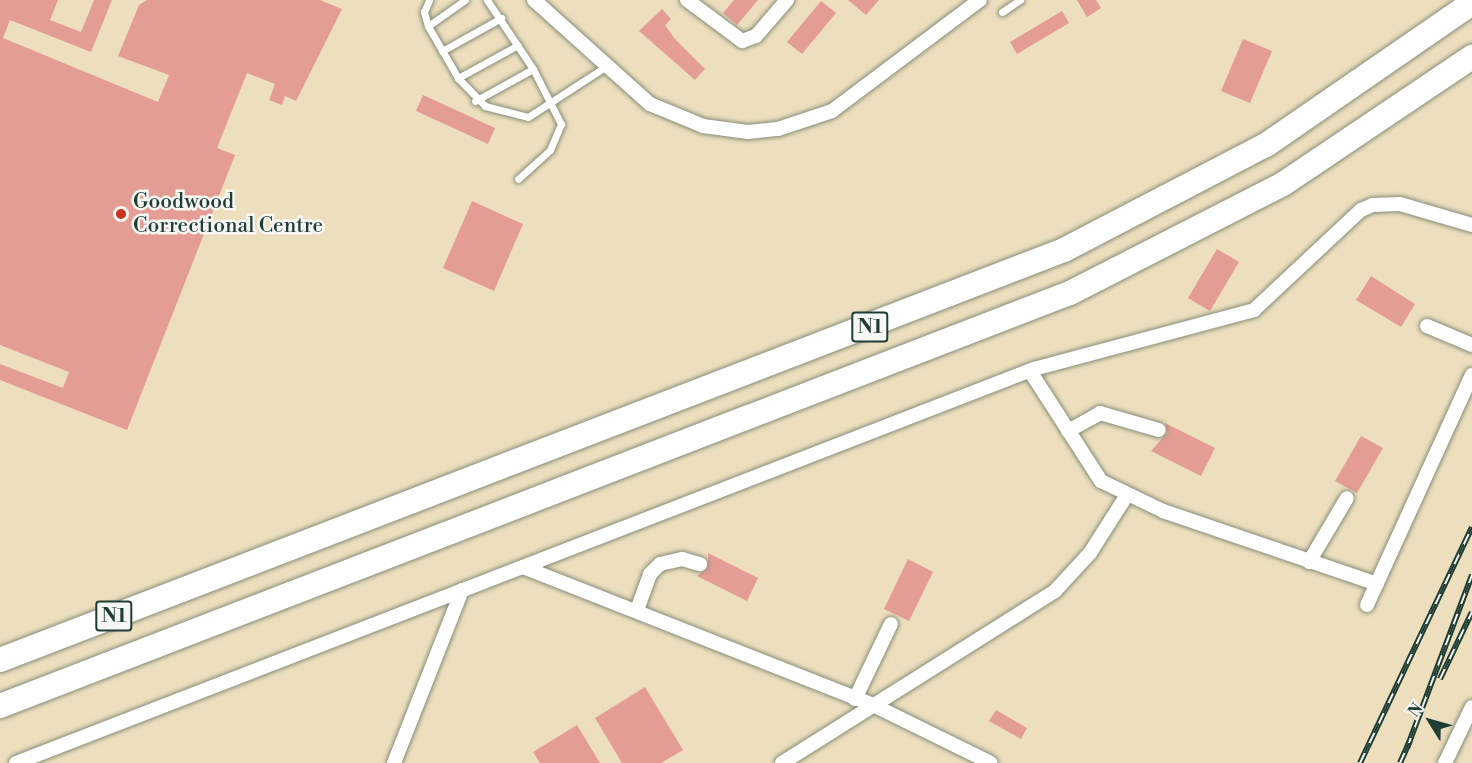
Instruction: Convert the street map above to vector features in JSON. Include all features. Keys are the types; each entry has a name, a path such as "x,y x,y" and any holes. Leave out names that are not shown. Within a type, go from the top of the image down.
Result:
{"highway":[{"name":"N1","path":"0,660 1083,241 1294,129 1472,3"},
{"name":"N1","path":"0,706 1070,293 1283,184 1472,57"},
{"path":"0,650 228,572"},
{"path":"0,719 171,641"}],"street":[{"path":"534,0 604,67 650,104 687,122 741,132 778,129 846,102 980,0"},
{"path":"687,0 742,41 756,36 787,0"},
{"path":"16,763 1029,371 1254,310 1361,210 1373,206 1400,204 1472,225"},
{"path":"1427,326 1472,345"},
{"path":"1029,371 1068,431 1086,466 1127,495 1309,562 1377,584"},
{"path":"1367,605 1472,375"},
{"path":"1068,431 1100,413 1159,430"},
{"path":"782,763 1055,591 1090,553 1127,495"},
{"path":"1309,562 1347,498"},
{"path":"637,610 650,574 660,564 682,559 700,564"},
{"path":"523,567 637,610 873,705 991,763"},
{"path":"394,763 462,590"},
{"path":"855,699 891,624"},
{"path":"1445,763 1472,707"}],"lane":[{"path":"429,0 424,12 428,26 458,78 475,100 518,117 552,102 604,67"},
{"path":"428,26 465,0"},
{"path":"487,0 501,18 552,102 559,137 518,179"},
{"path":"1002,12 1020,0"},
{"path":"442,51 501,18"},
{"path":"458,78 518,45"},
{"path":"475,100 533,69"}],"building":[{"name":"Goodwood Correctional Centre","path":"0,0 58,0 50,20 81,32 94,0 112,0 91,52 10,20 3,38 158,102 169,75 118,56 139,5 147,0 320,0 342,9 296,101 285,96 282,105 269,100 275,84 247,73 217,148 235,155 127,430 0,380 0,364 63,388 69,372 0,345"},
{"path":"734,0 758,0 737,25 723,13"},
{"path":"848,0 879,0 866,15"},
{"path":"1077,0 1096,0 1101,8 1087,17"},
{"path":"821,1 836,13 802,54 787,42"},
{"path":"662,9 671,19 665,25 674,38 705,69 695,80 639,31"},
{"path":"1062,11 1069,23 1017,54 1010,42"},
{"path":"1243,39 1272,51 1250,103 1221,91"},
{"path":"423,95 495,128 488,144 416,111"},
{"path":"472,201 523,224 494,291 443,268"},
{"path":"1217,249 1239,262 1210,311 1188,298"},
{"path":"1371,276 1415,304 1401,327 1356,300"},
{"path":"1165,423 1215,448 1201,476 1151,451 1167,433"},
{"path":"1361,436 1383,448 1357,493 1335,481"},
{"path":"708,553 758,578 747,601 697,576 708,567"},
{"path":"908,559 933,572 909,621 884,609"},
{"path":"645,687 683,750 661,763 622,763 595,718"},
{"path":"996,710 1027,728 1021,739 989,721"},
{"path":"577,725 600,763 540,763 533,752"}],"railway":[{"path":"1360,763 1472,527"},
{"path":"1407,748 1472,575"},
{"path":"1440,679 1472,612"},
{"path":"1400,763 1410,741"}],"place":[{"name":"Goodwood Correctional Centre","path":"121,214"}]}
